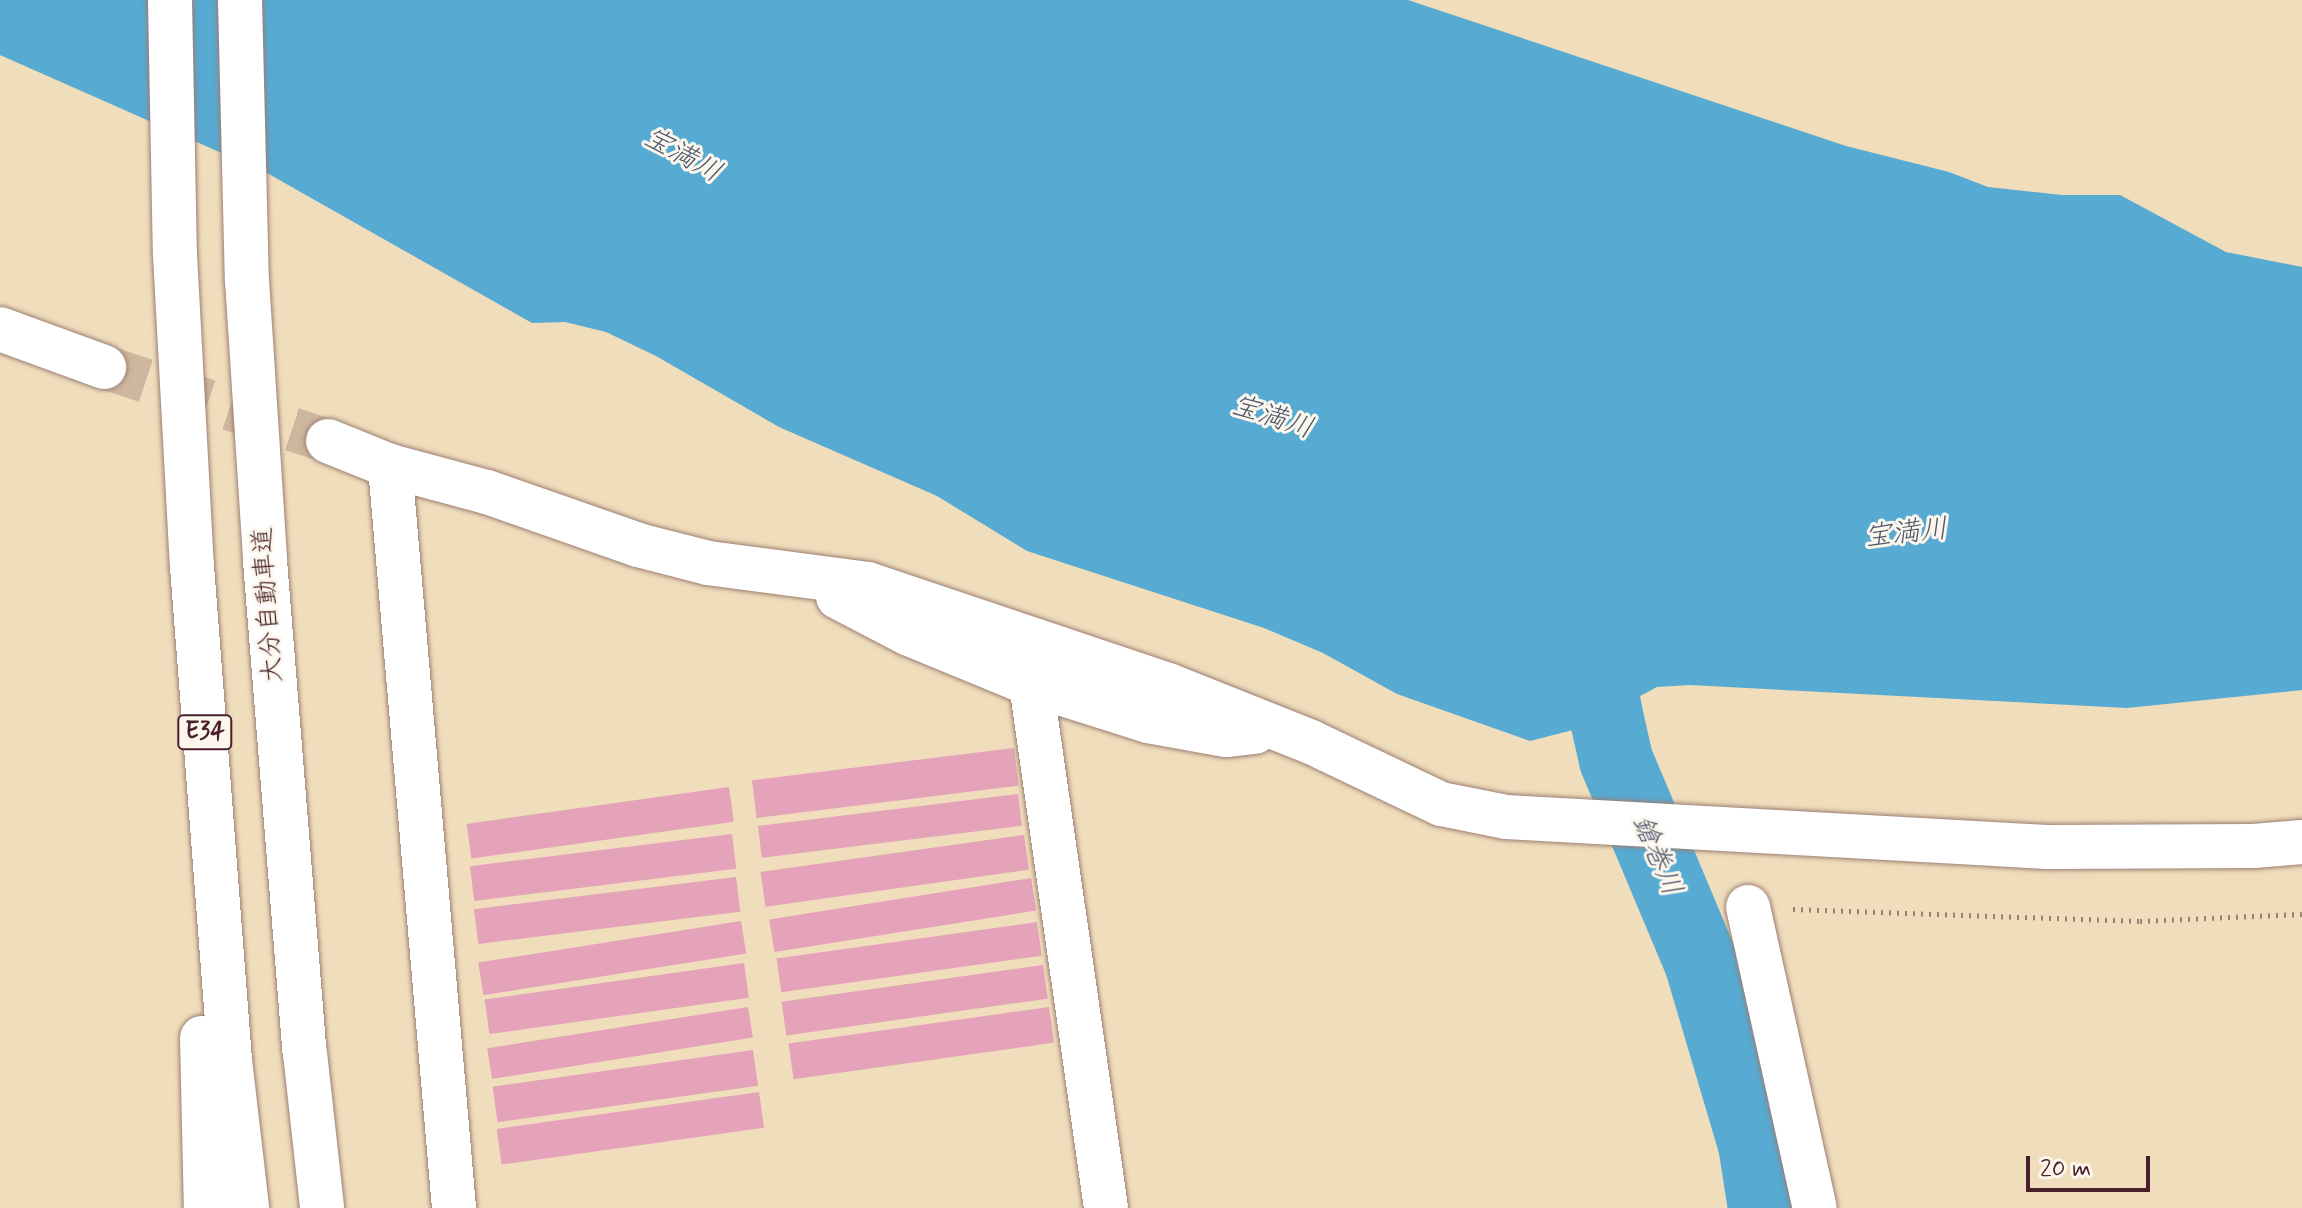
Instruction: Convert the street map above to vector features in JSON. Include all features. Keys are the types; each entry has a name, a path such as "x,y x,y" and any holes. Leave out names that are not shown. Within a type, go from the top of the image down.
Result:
{"main road":[{"name":"E34","path":"170,0 175,255 192,566 230,1060 247,1208"},
{"name":"大分自動車道","path":"240,0 247,280 265,561 305,1053 322,1208"},
{"path":"0,329 104,367"},
{"path":"328,441 390,466 487,492 638,545 708,563 868,584 896,593 1168,685 1281,730 1441,804 1506,817 2047,847 2254,846 2302,842"},
{"path":"390,466 454,1208"},
{"path":"192,566 206,1208"},
{"path":"789,572 909,634 1031,684 1148,721 1226,735 1281,730"},
{"path":"1031,684 1106,1208"},
{"path":"1748,907 1815,1208"}],"path":[{"path":"1748,907 2140,921 2302,914"}],"water":[{"name":"宝満川","path":"0,0 1408,0 1846,146 1949,172 1988,187 2062,195 2120,195 2226,252 2302,267 2302,690 2127,708 1690,685 1657,687 1640,696 1643,712 1530,741 1397,694 1323,653 1264,628 1027,551 937,496 779,427 656,356 606,332 565,322 532,323 267,173 0,55"}],"building":[{"path":"1014,748 1019,786 757,818 752,780"},
{"path":"729,787 734,822 471,859 467,824"},
{"path":"1018,794 1022,826 762,858 758,826"},
{"path":"732,834 736,869 474,901 470,866"},
{"path":"1024,835 1029,870 765,907 761,872"},
{"path":"736,877 740,912 478,944 474,909"},
{"path":"1031,878 1036,911 774,952 769,919"},
{"path":"741,921 746,954 483,995 478,963"},
{"path":"1037,922 1042,956 781,992 777,959"},
{"path":"744,963 749,998 489,1034 485,999"},
{"path":"1043,965 1048,999 786,1035 782,1002"},
{"path":"748,1007 753,1038 492,1079 487,1048"},
{"path":"1049,1007 1054,1043 794,1079 789,1044"},
{"path":"753,1050 758,1086 498,1122 493,1087"},
{"path":"759,1092 764,1128 502,1165 497,1129"}],"waterway":[{"name":"鎗巻川","path":"1585,622 1616,760 1701,962 1755,1144 1765,1208"}],"tunnel":[{"path":"104,367 328,441"}]}
